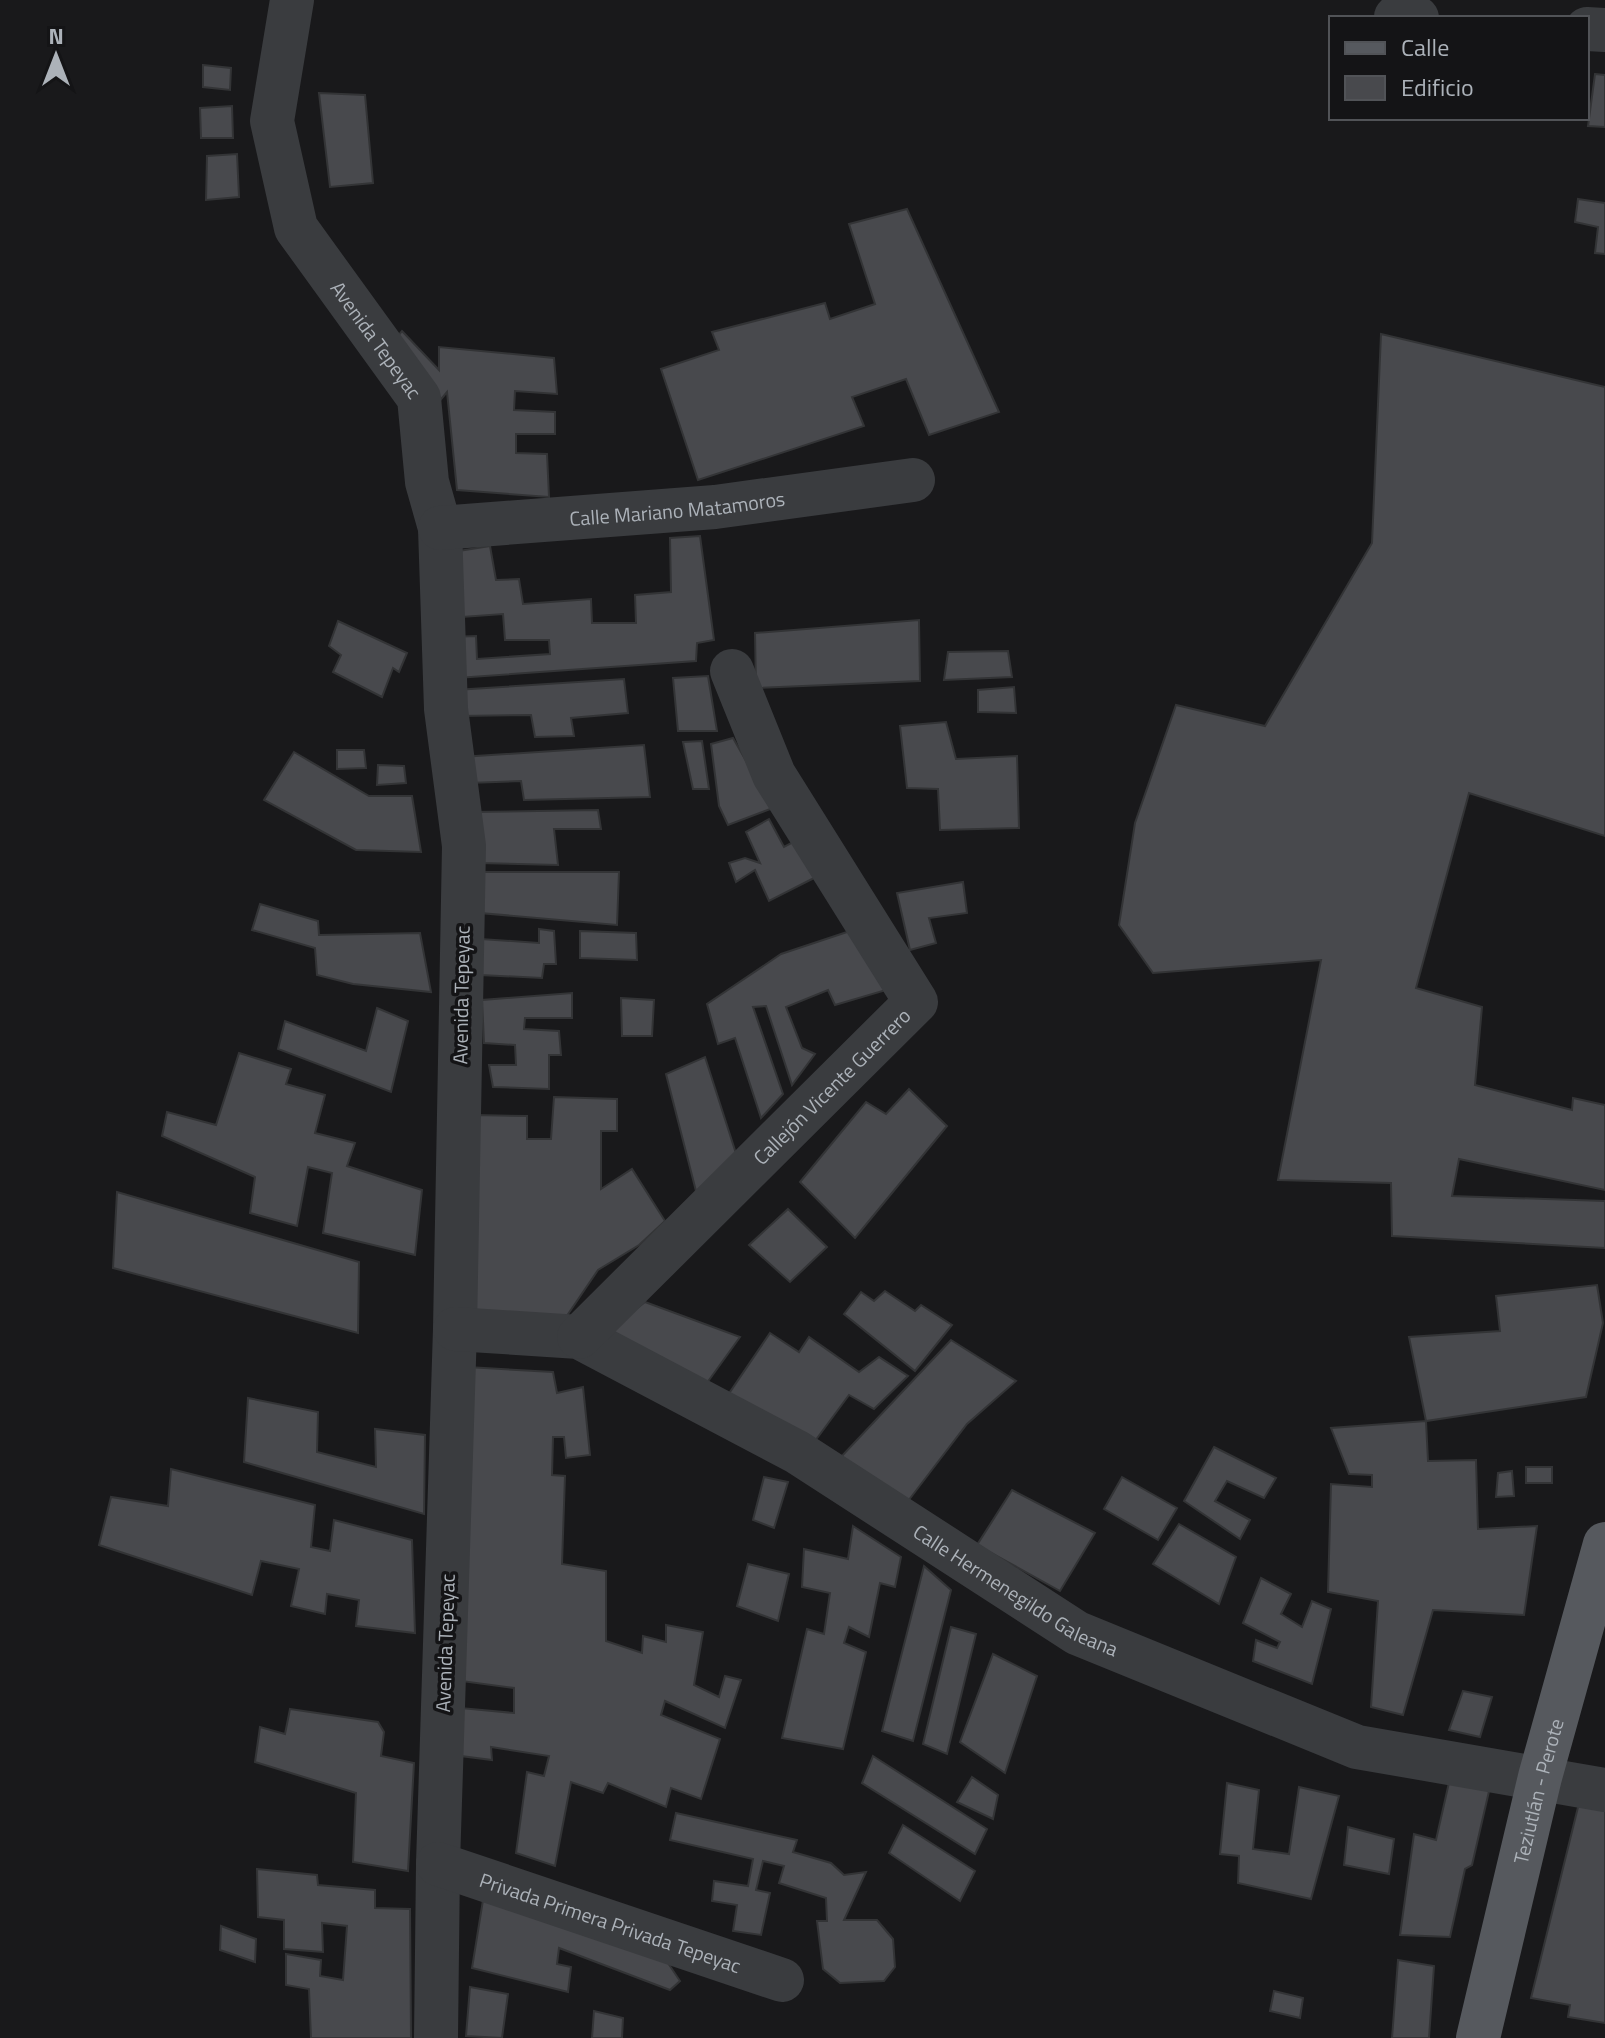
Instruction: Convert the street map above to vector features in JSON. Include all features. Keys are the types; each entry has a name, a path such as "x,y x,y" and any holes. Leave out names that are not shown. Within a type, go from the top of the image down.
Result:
{"main road":[{"name":"Teziutlán - Perote","path":"1478,2038 1540,1777 1605,1544"}],"street":[{"name":"Avenida Tepeyac","path":"292,0 272,121 296,228 419,398 427,482 440,528 446,709 464,846 436,2038"},
{"name":"Calle Mariano Matamoros","path":"440,528 715,507 913,480"},
{"name":"Callejón Vicente Guerrero","path":"579,1337 916,1002 774,775 732,671"},
{"name":"Calle Hermenegildo Galeana","path":"455,1329 579,1337 797,1452 1077,1633 1357,1747 1605,1790"},
{"name":"Privada Primera Privada Tepeyac","path":"438,1864 782,1980"}],"building":[{"path":"203,65 231,68 230,90 203,87"},
{"path":"1595,74 1605,75 1605,127 1588,126"},
{"path":"319,93 365,95 373,183 330,187"},
{"path":"232,106 233,138 201,138 200,108"},
{"path":"237,154 239,197 206,200 207,156"},
{"path":"1578,199 1605,203 1605,254 1595,253 1598,227 1575,222"},
{"path":"907,209 999,412 929,435 906,379 852,397 864,426 698,480 661,369 719,350 712,332 825,303 830,319 875,304 849,224"},
{"path":"402,331 439,370 439,347 554,358 557,394 515,391 514,410 555,412 555,434 516,434 516,453 547,454 549,497 457,490 447,392 438,403 388,348"},
{"path":"1381,334 1605,387 1605,836 1469,793 1416,988 1482,1007 1475,1085 1572,1110 1573,1098 1605,1105 1605,1190 1459,1159 1452,1196 1605,1201 1605,1248 1392,1236 1391,1183 1278,1180 1321,960 1153,973 1119,925 1135,823 1176,705 1265,726 1372,543"},
{"path":"700,536 714,640 697,643 696,661 457,678 450,637 476,636 477,659 550,654 549,640 505,640 503,614 448,618 446,553 490,546 496,580 519,579 523,604 591,599 592,623 636,623 635,595 671,592 670,538"},
{"path":"919,620 920,681 756,688 755,633"},
{"path":"338,621 407,653 399,672 393,668 382,697 333,672 341,655 329,646"},
{"path":"1008,651 1012,677 944,680 948,652"},
{"path":"708,676 717,731 678,731 673,678"},
{"path":"624,679 628,713 571,718 574,736 535,737 531,715 459,716 455,690"},
{"path":"1014,687 1016,713 978,712 978,690"},
{"path":"946,722 956,759 1017,756 1019,828 940,830 938,789 907,788 900,726"},
{"path":"733,738 773,808 728,825 719,806 711,744"},
{"path":"702,741 709,789 693,789 683,742"},
{"path":"644,745 650,797 524,800 521,781 468,783 461,757"},
{"path":"337,750 364,750 366,768 337,769"},
{"path":"294,752 369,796 412,796 421,852 356,850 264,800"},
{"path":"378,765 404,766 406,783 377,785"},
{"path":"598,810 601,829 554,829 558,865 479,863 472,812"},
{"path":"769,819 784,847 795,841 818,876 769,901 755,870 736,882 729,863 745,858 760,863 746,832"},
{"path":"478,872 619,872 617,925 480,913"},
{"path":"963,882 967,913 929,918 936,943 910,950 897,893"},
{"path":"260,904 318,921 319,935 420,933 431,992 353,984 317,975 315,948 252,930"},
{"path":"539,929 554,931 556,964 544,964 542,978 480,975 481,939 539,943"},
{"path":"856,929 893,988 835,1005 828,990 786,1007 802,1048 815,1054 792,1085 766,1006 753,1007 783,1094 761,1118 735,1038 718,1044 707,1004 781,954"},
{"path":"580,931 636,933 637,960 580,958"},
{"path":"572,993 572,1018 525,1018 524,1029 559,1031 561,1055 549,1055 549,1089 493,1087 489,1065 516,1065 515,1045 484,1043 482,1000"},
{"path":"621,998 654,1000 652,1036 622,1036"},
{"path":"377,1008 408,1021 391,1092 278,1049 285,1021 366,1051"},
{"path":"239,1053 291,1069 286,1084 325,1095 315,1133 355,1143 347,1166 422,1190 415,1255 323,1233 332,1173 308,1167 297,1226 250,1213 255,1177 162,1136 167,1112 216,1125"},
{"path":"705,1057 741,1169 697,1195 666,1074"},
{"path":"909,1089 947,1126 855,1238 800,1182 866,1102 886,1114"},
{"path":"554,1097 617,1099 617,1131 601,1131 601,1189 632,1169 665,1221 639,1245 598,1270 562,1323 469,1316 475,1115 527,1116 527,1139 551,1139"},
{"path":"117,1192 359,1262 358,1333 113,1268"},
{"path":"788,1209 827,1247 790,1282 749,1245"},
{"path":"1597,1285 1603,1323 1586,1397 1426,1421 1409,1337 1500,1331 1496,1296"},
{"path":"885,1291 915,1311 921,1305 952,1325 915,1371 844,1314 861,1292 874,1301"},
{"path":"645,1302 740,1337 704,1387 600,1337"},
{"path":"770,1333 799,1352 809,1337 859,1372 879,1357 908,1376 874,1409 849,1395 815,1441 728,1395"},
{"path":"951,1340 1016,1381 967,1424 905,1505 839,1459"},
{"path":"467,1367 553,1372 557,1393 583,1387 590,1455 566,1458 564,1437 553,1437 552,1475 565,1476 562,1564 606,1571 606,1641 642,1653 643,1636 666,1642 666,1625 703,1632 694,1685 719,1697 725,1676 741,1680 725,1728 665,1701 661,1715 720,1739 701,1799 671,1788 666,1807 608,1783 603,1793 571,1782 555,1866 516,1853 527,1772 544,1776 549,1756 491,1747 492,1760 461,1756 461,1708 514,1713 514,1688 461,1681"},
{"path":"248,1398 318,1412 317,1452 376,1467 375,1429 425,1435 424,1514 244,1462"},
{"path":"1426,1421 1428,1461 1476,1460 1478,1529 1537,1526 1524,1615 1433,1610 1403,1715 1371,1707 1378,1601 1328,1592 1331,1484 1372,1487 1372,1475 1349,1474 1331,1428"},
{"path":"1214,1447 1276,1478 1264,1498 1227,1481 1215,1501 1250,1520 1240,1539 1184,1501"},
{"path":"1526,1467 1552,1467 1552,1483 1526,1483"},
{"path":"171,1469 315,1505 311,1547 330,1551 334,1520 412,1540 415,1633 356,1626 359,1600 327,1594 325,1614 291,1606 299,1569 261,1561 252,1595 99,1545 111,1497 168,1506"},
{"path":"1512,1471 1514,1496 1496,1497 1498,1473"},
{"path":"764,1477 788,1482 774,1528 753,1520"},
{"path":"1122,1477 1177,1508 1158,1540 1104,1509"},
{"path":"1012,1490 1095,1533 1060,1591 977,1545"},
{"path":"1179,1524 1236,1557 1219,1604 1153,1564"},
{"path":"853,1526 901,1557 895,1587 880,1583 869,1637 849,1627 844,1643 866,1652 843,1749 782,1738 807,1629 824,1634 830,1593 802,1587 804,1549 848,1559"},
{"path":"748,1564 789,1574 778,1621 737,1606"},
{"path":"924,1566 951,1590 913,1741 882,1731"},
{"path":"1261,1578 1291,1594 1281,1614 1302,1627 1312,1601 1331,1609 1312,1684 1253,1661 1256,1640 1277,1648 1280,1642 1243,1623"},
{"path":"951,1627 976,1634 947,1754 923,1744"},
{"path":"993,1654 1037,1676 1005,1773 960,1742"},
{"path":"1463,1691 1492,1697 1480,1737 1449,1730"},
{"path":"290,1709 378,1722 384,1732 381,1756 414,1763 408,1871 353,1862 356,1793 255,1762 260,1727 285,1734"},
{"path":"873,1756 987,1829 975,1854 862,1783"},
{"path":"972,1777 998,1795 993,1819 957,1802"},
{"path":"1450,1778 1490,1787 1472,1865 1465,1869 1450,1937 1400,1935 1414,1834 1436,1840"},
{"path":"1227,1783 1259,1790 1253,1849 1289,1854 1299,1787 1339,1796 1311,1899 1238,1883 1239,1856 1220,1854"},
{"path":"1580,1799 1605,1807 1605,2023 1568,2017 1570,2005 1531,1998"},
{"path":"676,1813 797,1840 793,1852 831,1863 844,1875 866,1872 844,1920 877,1920 893,1939 895,1967 884,1981 840,1983 823,1969 817,1921 827,1921 826,1898 779,1883 784,1866 763,1861 756,1890 770,1893 761,1935 733,1931 737,1905 712,1901 714,1881 748,1886 753,1859 670,1840"},
{"path":"903,1825 975,1871 960,1901 889,1853"},
{"path":"1348,1827 1394,1839 1389,1874 1344,1865"},
{"path":"257,1869 317,1875 318,1885 375,1890 375,1908 410,1909 411,2038 311,2038 309,1989 286,1985 286,1954 321,1960 320,1976 343,1980 347,1926 322,1923 323,1952 284,1949 284,1920 258,1917"},
{"path":"483,1900 656,1945 680,1981 670,1990 559,1948 557,1964 571,1967 568,1992 472,1968"},
{"path":"221,1926 256,1939 255,1962 220,1950"},
{"path":"1398,1960 1434,1966 1429,2038 1392,2038"},
{"path":"470,1987 508,1994 502,2038 466,2036"},
{"path":"1274,1991 1303,1998 1300,2018 1270,2011"},
{"path":"594,2011 623,2018 622,2038 592,2038"}]}
